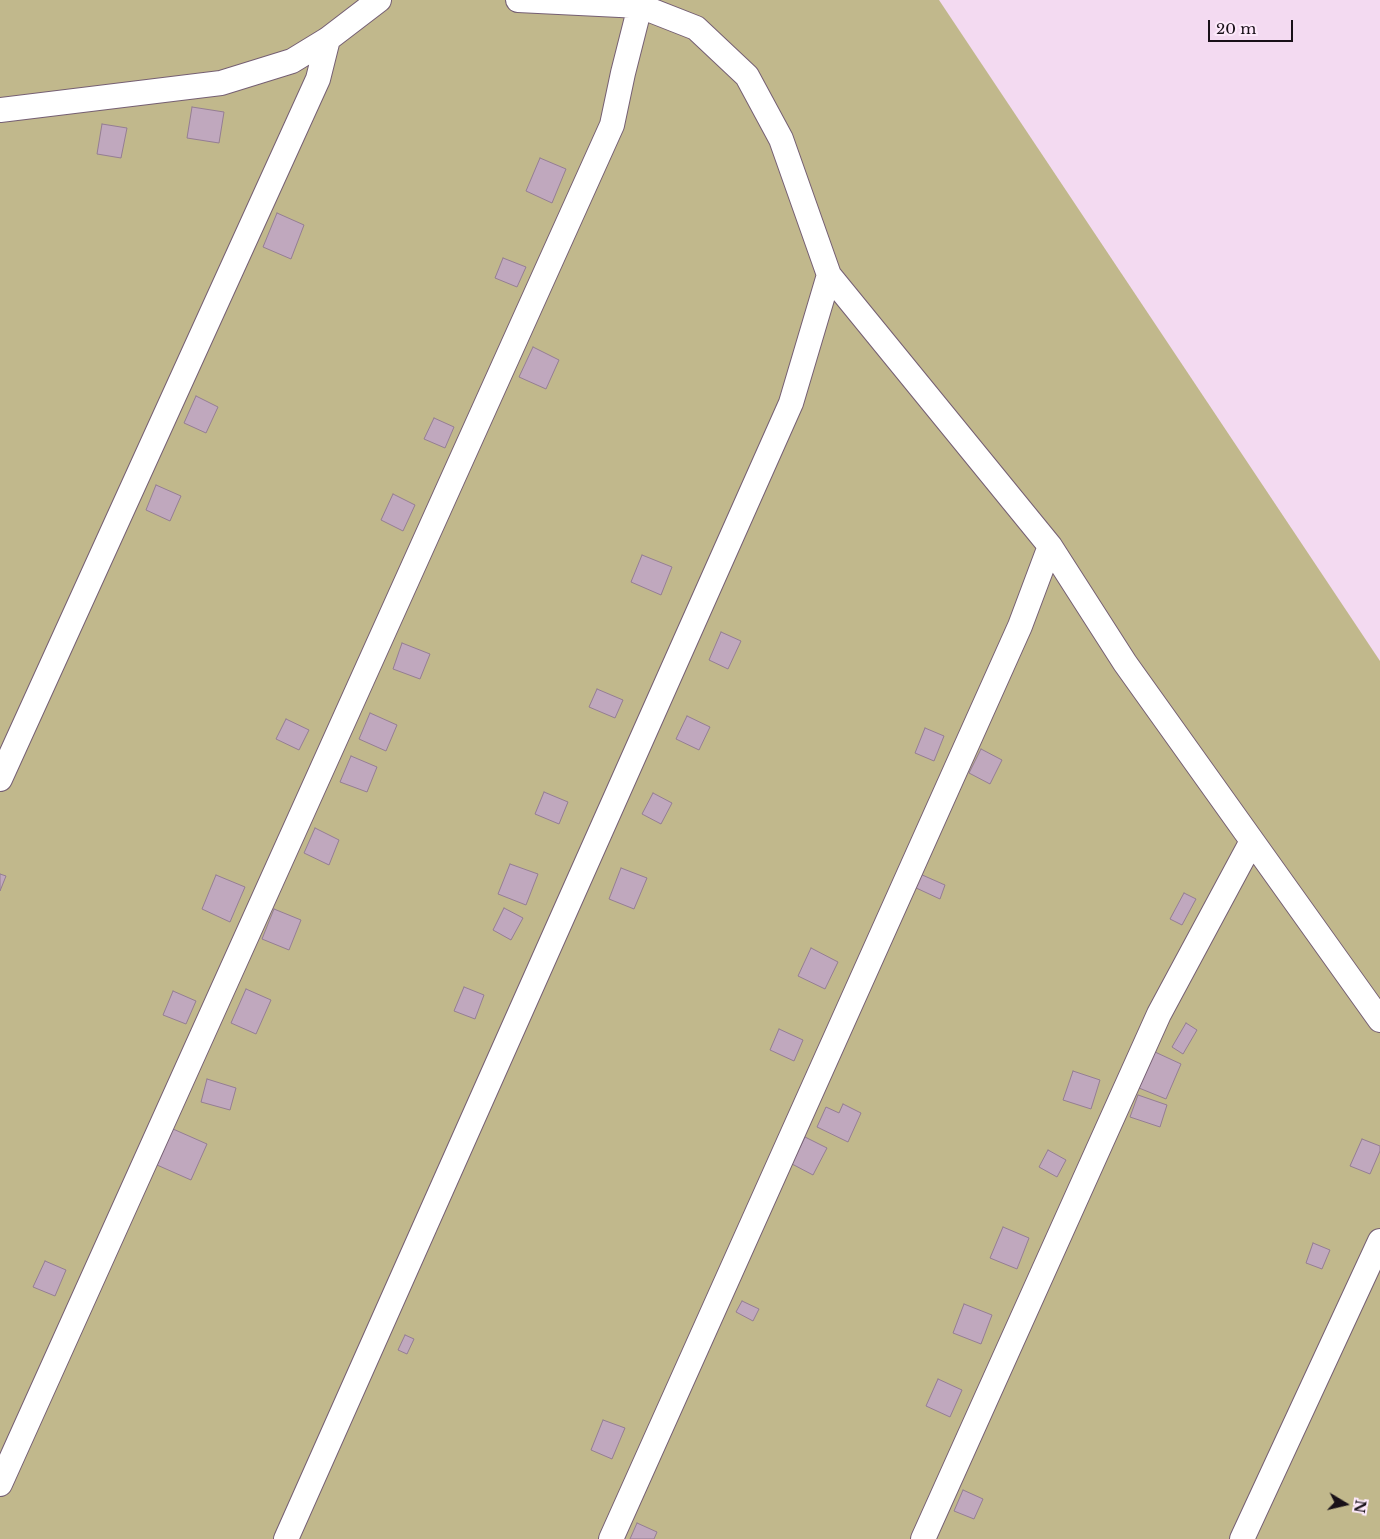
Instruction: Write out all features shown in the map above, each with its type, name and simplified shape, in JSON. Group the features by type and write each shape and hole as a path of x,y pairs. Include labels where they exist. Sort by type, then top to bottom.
{"street":[{"path":"0,110 221,83 292,62 328,39 379,0"},
{"path":"518,0 640,6 696,28 746,76 781,139 829,275 1050,546 1125,663 1380,1020"},
{"path":"0,1484 612,125 640,6"},
{"path":"0,779 318,79 328,39"},
{"path":"286,1539 791,403 829,275"},
{"path":"611,1539 1016,635 1050,546"},
{"path":"923,1539 1159,1014 1252,841"},
{"path":"1242,1539 1380,1241"}],"shaded area":[{"path":"0,0 939,0 1380,661 1380,1539 0,1539"}],"building":[{"path":"192,107 224,112 219,143 187,138"},
{"path":"102,124 127,128 121,158 97,154"},
{"path":"540,158 566,169 552,203 526,191"},
{"path":"277,213 304,225 291,259 263,247"},
{"path":"503,258 526,267 517,287 495,278"},
{"path":"533,347 559,360 546,389 519,377"},
{"path":"196,396 218,407 206,433 184,423"},
{"path":"434,418 454,427 445,448 424,439"},
{"path":"156,485 181,496 170,521 146,510"},
{"path":"393,494 415,505 403,531 381,520"},
{"path":"642,555 672,567 661,595 631,582"},
{"path":"721,632 741,641 728,669 709,660"},
{"path":"402,643 430,654 420,679 393,669"},
{"path":"597,689 623,700 615,718 589,707"},
{"path":"370,713 397,725 386,751 359,739"},
{"path":"687,716 710,727 699,750 676,739"},
{"path":"286,719 309,730 299,750 276,739"},
{"path":"925,728 944,736 934,761 915,753"},
{"path":"981,749 1002,760 990,784 969,773"},
{"path":"351,756 377,767 367,792 340,782"},
{"path":"544,792 568,802 559,824 535,814"},
{"path":"653,793 672,803 661,824 642,814"},
{"path":"315,828 339,840 329,865 304,853"},
{"path":"510,864 538,874 526,905 498,894"},
{"path":"621,868 647,878 634,909 609,899"},
{"path":"0,874 6,876 0,891"},
{"path":"920,874 945,885 940,899 914,887"},
{"path":"216,875 245,887 230,922 202,909"},
{"path":"1184,893 1196,899 1182,925 1170,919"},
{"path":"504,908 523,918 511,940 493,930"},
{"path":"274,909 301,920 289,950 262,939"},
{"path":"811,948 838,962 825,989 798,976"},
{"path":"464,987 484,995 475,1019 454,1011"},
{"path":"246,989 271,1000 256,1034 231,1023"},
{"path":"173,991 196,1001 186,1024 163,1015"},
{"path":"1186,1023 1197,1030 1183,1054 1172,1047"},
{"path":"779,1029 803,1040 794,1061 770,1050"},
{"path":"1155,1052 1181,1064 1166,1099 1139,1088"},
{"path":"1073,1071 1100,1080 1091,1109 1063,1100"},
{"path":"207,1079 236,1088 230,1110 201,1102"},
{"path":"1138,1095 1167,1105 1160,1127 1130,1117"},
{"path":"843,1104 861,1113 848,1142 817,1127 826,1107 839,1113"},
{"path":"173,1129 207,1144 191,1180 157,1165"},
{"path":"805,1137 827,1148 813,1175 792,1164"},
{"path":"1362,1139 1380,1146 1380,1151 1370,1174 1350,1166"},
{"path":"1048,1150 1066,1160 1057,1177 1039,1167"},
{"path":"1003,1227 1029,1238 1017,1269 990,1258"},
{"path":"1313,1243 1330,1250 1322,1269 1306,1263"},
{"path":"45,1261 66,1270 55,1296 33,1287"},
{"path":"742,1301 759,1309 753,1321 736,1312"},
{"path":"964,1304 992,1315 981,1344 953,1333"},
{"path":"405,1335 414,1339 407,1354 398,1350"},
{"path":"938,1379 962,1390 950,1417 926,1406"},
{"path":"603,1420 625,1428 612,1459 591,1450"},
{"path":"963,1490 983,1499 974,1519 954,1511"},
{"path":"637,1523 657,1532 654,1539 630,1539"}]}
